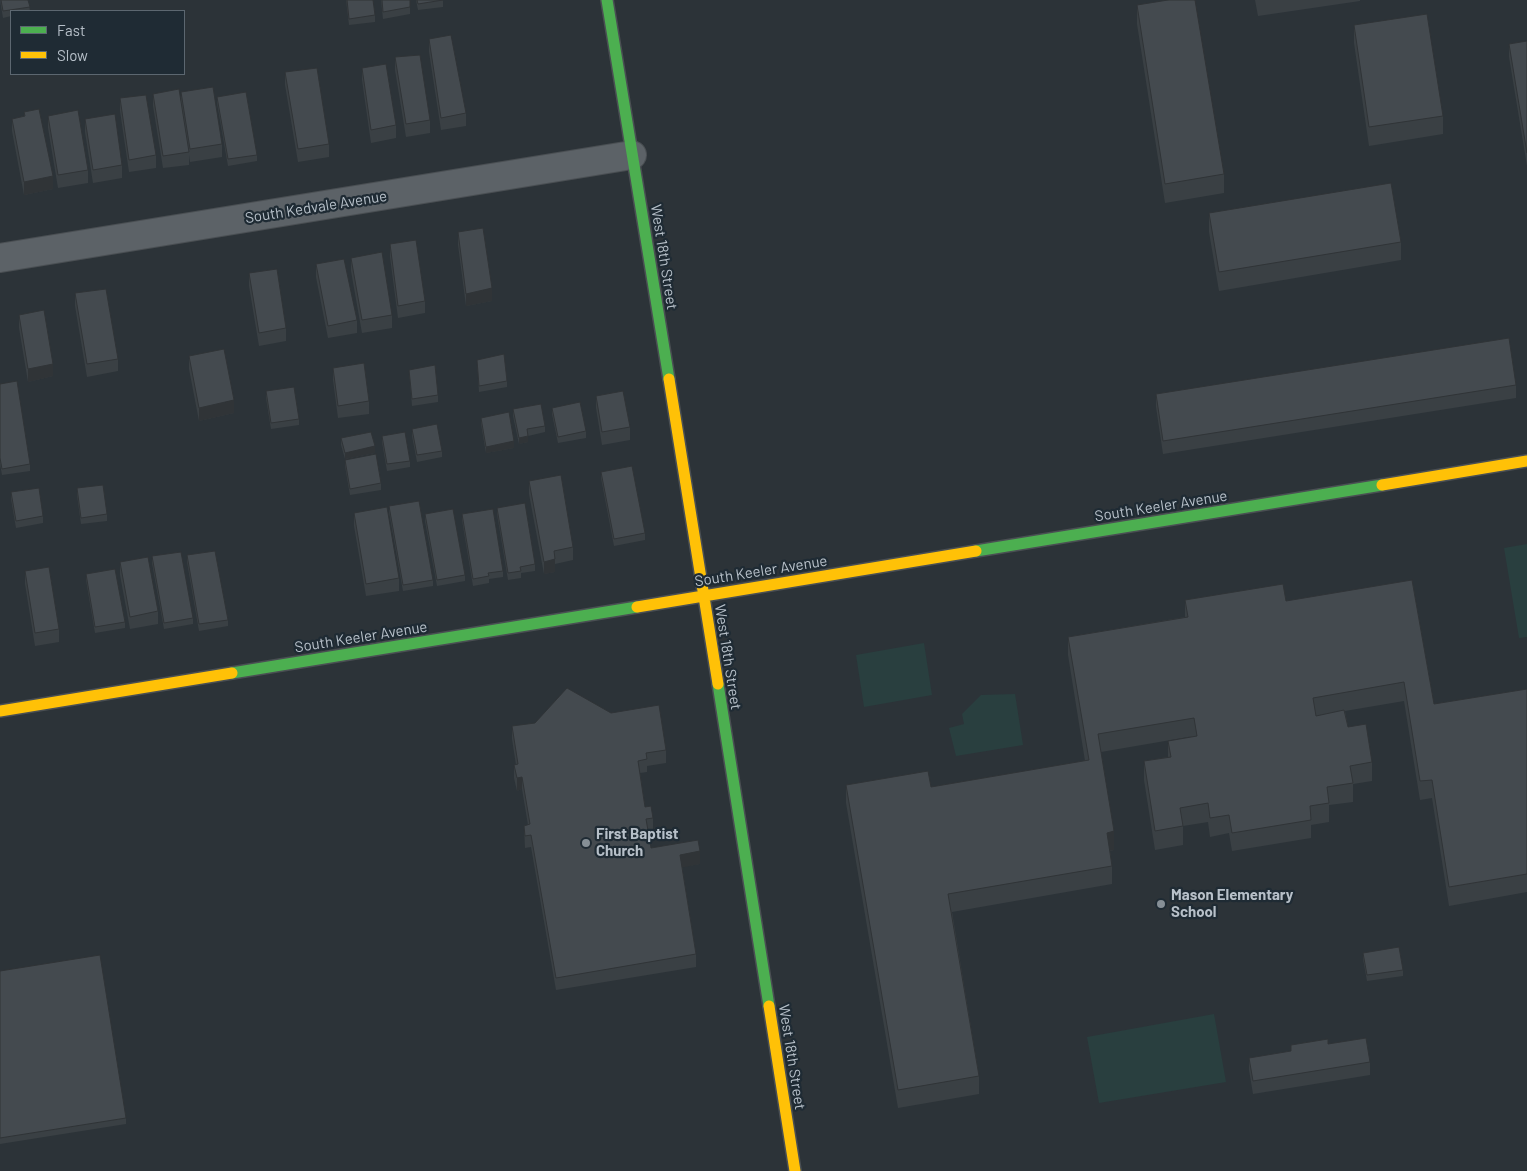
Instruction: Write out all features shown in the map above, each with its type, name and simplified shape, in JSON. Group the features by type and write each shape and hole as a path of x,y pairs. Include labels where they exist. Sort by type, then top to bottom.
{"street":[{"name":"West 18th Street","path":"607,0 795,1171"},
{"name":"South Kedvale Avenue","path":"0,258 632,155"},
{"name":"South Keeler Avenue","path":"0,711 1527,461"}],"green space":[{"path":"1527,544 1527,637 1519,638 1504,548"},
{"path":"924,643 932,695 864,707 856,655"},
{"path":"1015,694 1023,745 956,756 949,728 964,724 962,714 981,695"},
{"path":"1214,1014 1226,1082 1099,1103 1087,1037"}],"building":[{"path":"1,0 28,0 30,7 3,11"},
{"path":"347,0 373,0 375,15 349,19"},
{"path":"382,0 410,0 410,7 383,12"},
{"path":"417,0 443,0 418,4"},
{"path":"1168,0 1195,0 1224,174 1165,184 1137,5"},
{"path":"1427,14 1443,116 1369,127 1354,25"},
{"path":"451,35 466,113 441,118 429,39"},
{"path":"1527,41 1527,153 1509,44"},
{"path":"420,55 430,120 406,124 395,57"},
{"path":"386,64 396,125 371,130 362,68"},
{"path":"317,68 329,144 298,149 285,72"},
{"path":"213,87 222,144 190,149 181,92"},
{"path":"179,89 189,152 163,156 153,94"},
{"path":"246,92 257,155 228,159 217,97"},
{"path":"146,95 156,155 129,160 120,98"},
{"path":"39,109 53,176 24,182 12,119 25,116 24,112"},
{"path":"78,110 88,170 58,175 48,116"},
{"path":"115,114 122,165 93,170 85,119"},
{"path":"1391,183 1401,242 1219,272 1209,213"},
{"path":"483,228 492,288 466,294 458,232"},
{"path":"416,240 425,301 398,306 390,244"},
{"path":"382,252 392,315 362,320 351,258"},
{"path":"344,259 357,320 328,326 316,264"},
{"path":"277,269 286,328 259,333 249,273"},
{"path":"106,289 118,359 87,364 75,293"},
{"path":"44,310 53,364 28,369 19,315"},
{"path":"1509,338 1516,385 1163,441 1156,394"},
{"path":"224,349 234,400 199,408 189,356"},
{"path":"504,354 507,381 479,386 477,360"},
{"path":"364,363 369,401 338,406 333,368"},
{"path":"435,365 438,395 412,399 409,370"},
{"path":"17,381 30,464 2,469 0,458 0,384"},
{"path":"294,387 299,419 271,423 266,391"},
{"path":"623,391 630,427 602,432 596,396"},
{"path":"580,402 586,431 558,437 552,408"},
{"path":"541,404 545,426 527,429 528,436 519,438 513,409"},
{"path":"509,412 514,441 486,447 481,418"},
{"path":"437,424 442,451 417,455 412,429"},
{"path":"371,432 375,446 345,453 341,438"},
{"path":"405,432 410,461 387,464 382,436"},
{"path":"376,454 381,483 350,489 345,460"},
{"path":"632,466 645,533 614,539 601,472"},
{"path":"561,475 573,547 554,551 555,559 544,562 529,481"},
{"path":"103,485 107,514 81,518 77,488"},
{"path":"39,488 43,516 16,521 11,492"},
{"path":"419,501 433,580 403,585 389,506"},
{"path":"525,503 535,564 520,567 521,571 508,573 497,508"},
{"path":"387,507 399,578 366,584 354,513"},
{"path":"453,509 465,575 437,580 425,514"},
{"path":"493,509 503,571 488,573 489,576 473,579 462,514"},
{"path":"215,551 228,620 199,624 187,555"},
{"path":"181,552 193,618 164,623 152,556"},
{"path":"148,557 158,611 130,617 120,562"},
{"path":"49,567 59,629 35,633 25,571"},
{"path":"115,569 125,622 95,627 86,574"},
{"path":"1412,580 1434,704 1527,689 1527,874 1449,887 1432,780 1420,781 1404,682 1313,698 1316,716 1344,710 1348,727 1366,724 1372,762 1350,766 1353,783 1327,787 1329,803 1310,806 1311,820 1232,833 1229,815 1210,818 1208,803 1180,808 1183,826 1155,831 1144,761 1171,757 1168,741 1197,736 1194,718 1098,734 1114,831 1107,833 1112,866 948,894 979,1076 898,1090 846,785 928,771 931,787 1089,760 1068,637 1188,617 1185,600 1283,584 1286,601"},
{"name":"First Baptist Church","path":"567,688 611,713 659,705 666,750 646,753 647,759 638,761 645,807 651,806 653,818 646,819 651,848 698,840 700,851 680,855 696,954 556,978 531,835 525,836 524,826 530,824 522,777 517,778 514,765 518,764 512,726 535,723"},
{"path":"1399,947 1403,970 1367,975 1363,953"},
{"path":"100,955 126,1118 0,1138 0,971"},
{"path":"1366,1038 1370,1062 1253,1081 1249,1058 1291,1051 1291,1045 1328,1039 1328,1044"}],"traffic: fast":[{"path":"607,0 669,379"},
{"path":"976,551 1382,485"},
{"path":"232,673 637,607"},
{"path":"718,684 769,1006"}],"traffic: slow":[{"path":"669,379 718,684"},
{"path":"1382,485 1527,461"},
{"path":"637,607 976,551"},
{"path":"0,711 232,673"},
{"path":"769,1006 795,1171"}],"place":[{"name":"First Baptist Church","path":"586,843"},
{"name":"Mason Elementary School","path":"1161,904"}]}
